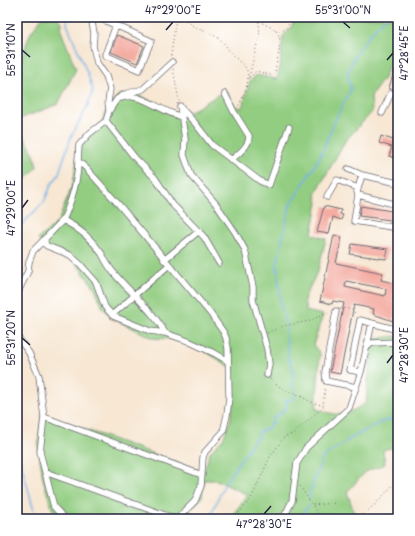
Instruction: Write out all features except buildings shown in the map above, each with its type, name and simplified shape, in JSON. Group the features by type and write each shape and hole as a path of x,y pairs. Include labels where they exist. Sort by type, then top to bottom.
{"lane":[{"path":"91,17 94,32 93,46 97,63 106,76 110,89 108,102 109,111"},
{"path":"97,17 116,25 151,41 139,70 104,55 116,25"},
{"path":"17,294 28,271 33,250 63,220 73,196 78,174 80,145 90,133 106,121 109,111 117,98 143,89 172,62"},
{"path":"382,113 391,93 398,95"},
{"path":"225,94 249,136 246,147 231,160"},
{"path":"117,98 133,97 173,115 182,117"},
{"path":"267,375 269,364 253,300 253,287 244,250 235,232 221,211 191,175 184,155 185,139 180,106 212,145 260,181 269,185 288,127"},
{"path":"106,121 135,158 155,178 173,205 199,231 213,250 219,263"},
{"path":"45,472 177,519 196,501 201,486 205,452 223,432 229,397 228,348 225,333 120,206 78,161"},
{"path":"348,169 362,175 398,183"},
{"path":"362,175 357,192 358,195 354,221 398,228"},
{"path":"327,197 337,180 358,188"},
{"path":"358,195 398,204"},
{"path":"63,220 79,229 90,240 113,272 161,326 165,333"},
{"path":"112,315 199,231"},
{"path":"45,238 45,244 47,246 70,255 90,275 99,290 106,307 112,315 150,331 165,333 202,347 228,361"},
{"path":"336,311 325,372 326,381 356,387"},
{"path":"361,372 350,370 360,320 398,330"},
{"path":"283,519 292,501 297,463 303,452 349,408 361,372 372,323"},
{"path":"17,336 29,353 39,376 44,417 40,452 54,507 65,519"},
{"path":"366,348 372,343 398,342"},
{"path":"44,417 202,475"}],"path":[{"path":"184,17 194,25 219,38 233,56 246,68 249,78"},
{"path":"234,112 239,104 252,70 260,32 257,17"},
{"path":"258,21 280,31 286,29 293,17"},
{"path":"249,78 256,71 271,74 275,73 280,41 278,33 274,29"},
{"path":"17,267 28,271"},
{"path":"262,334 279,327 310,321 323,314 343,308 353,310 360,320"},
{"path":"267,375 274,383 286,391 295,393 311,402 321,405 324,404"},
{"path":"233,519 251,499 270,457 285,436 293,434 323,407 326,381"},
{"path":"295,477 321,519"},
{"path":"355,519 362,516 375,504 398,479"},
{"path":"312,505 335,503"}],"green space":[{"path":"42,17 57,17 62,22 61,31 76,69 58,104 17,120 17,71 30,34"},
{"path":"319,17 398,17 398,39 384,78 371,96 372,112 345,141 316,193 318,203 312,234 326,239 318,270 304,299 306,311 323,315 313,345 320,353 316,409 342,414 352,411 366,403 372,339 398,336 398,446 383,450 385,464 365,472 347,492 355,515 317,516 319,519 229,519 248,495 216,480 204,480 202,497 182,519 62,519 52,509 43,479 38,446 42,414 204,472 210,452 223,439 230,421 234,400 231,367 201,349 173,339 153,338 112,318 103,308 95,288 75,262 45,248 38,239 58,222 73,184 77,157 77,145 102,122 107,110 118,95 138,95 177,113 190,112 226,90 235,106 242,108 250,81 256,75 277,79 280,67 283,36 297,18 306,21"},
{"path":"17,125 34,154 37,167 26,179 17,176"}],"waterway":[{"path":"17,229 44,202 51,185 58,176 71,137 87,107 93,90 67,24 68,17"},
{"path":"209,519 226,481 255,439 259,438 258,434 260,431 267,429 271,423 273,423 273,418 286,409 286,399 291,401 295,396 295,390 291,383 293,371 288,359 289,350 287,347 287,326 281,306 277,264 290,205 319,159 337,116 351,89 347,75 355,55 370,34 386,17"},
{"path":"311,499 309,494 323,457 348,440 381,422 398,418"},
{"path":"17,435 19,455 35,515 38,519"},
{"path":"299,519 309,505"}]}
